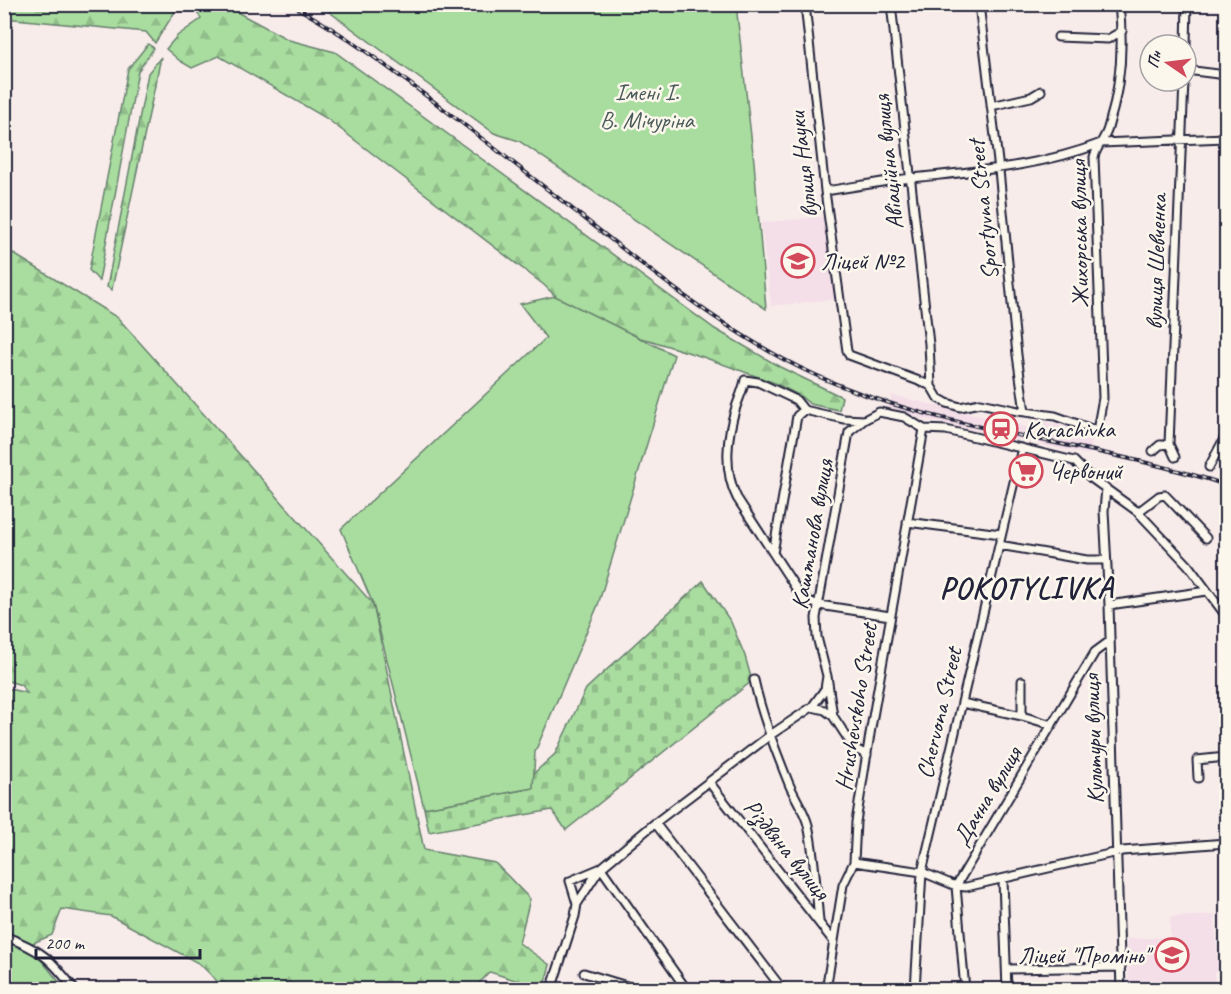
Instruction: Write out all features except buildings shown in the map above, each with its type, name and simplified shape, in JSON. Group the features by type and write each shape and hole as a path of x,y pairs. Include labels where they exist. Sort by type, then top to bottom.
{"street":[{"name":"вулиця Науки","path":"805,4 825,191 847,351 849,355 931,386"},
{"name":"Авіаційна вулиця","path":"891,4 929,344 931,386"},
{"name":"Sportyvna Street","path":"979,4 999,170 1018,367 1025,412"},
{"name":"Жихорська вулиця","path":"1025,412 1055,416 1097,431 1103,398 1094,157 1108,130 1116,103 1121,66 1122,31 1119,4"},
{"path":"1186,33 1187,4"},
{"path":"1058,37 1108,39 1122,31"},
{"path":"1198,71 1227,75"},
{"path":"992,106 1031,97 1041,91"},
{"name":"вулиця Шевченка","path":"1169,444 1183,93"},
{"path":"825,191 909,178 999,170 1083,150 1101,143 1227,138"},
{"path":"890,616 819,605 803,599 730,485 728,466 730,435 736,407 746,380 758,382 796,400 804,410 844,419 864,420 879,412 904,417 924,429 946,430 1074,461 1138,512 1188,565 1227,616"},
{"path":"931,386 938,398 947,403 960,406 980,403 1025,412"},
{"path":"773,553 797,416 804,410"},
{"name":"Каштанова вулиця","path":"864,420 849,432 816,618 817,637 827,676 833,716 854,748 867,754"},
{"name":"Hrushevskoho Street","path":"826,990 843,885 854,862 856,822 924,429"},
{"path":"1209,468 1227,435"},
{"path":"1153,451 1160,445 1169,444 1175,457"},
{"name":"Chervona Street","path":"915,990 922,872 1022,448"},
{"name":"Культури вулиця","path":"1106,488 1106,560 1110,605 1121,990"},
{"path":"1138,512 1159,496 1165,495 1206,538"},
{"path":"907,522 1001,534"},
{"path":"999,544 1088,560 1106,560"},
{"path":"1110,605 1207,591"},
{"name":"Дачна вулиця","path":"956,886 1095,652 1110,641"},
{"path":"551,990 577,904 601,868 708,782 812,707 825,689 827,676"},
{"path":"754,680 769,736 808,826 819,921"},
{"path":"1022,681 1022,716"},
{"path":"962,703 1052,725"},
{"path":"812,707 825,710 833,716"},
{"path":"1198,778 1197,760 1227,757"},
{"name":"Різдвяна вулиця","path":"708,782 834,942"},
{"path":"655,823 783,990"},
{"path":"854,862 922,872 956,886 966,887 1130,850 1227,843"},
{"path":"577,904 570,881 601,868"},
{"path":"601,868 687,990"},
{"path":"1003,880 1007,990"},
{"path":"956,886 964,990"},
{"path":"4,936 31,946 54,963 75,990"},
{"path":"1007,969 1120,967"},
{"path":"584,973 640,990"}],"shaded area":[{"name":"Ліцей №2","path":"826,216 835,299 771,306 761,223"},
{"path":"892,395 1034,429 1037,420 1067,427 1066,434 1092,441 1089,455 922,419 888,407"},
{"name":"Ліцей \"Промінь\"","path":"1215,915 1218,971 1214,972 1215,989 1129,989 1127,939 1170,937 1170,917"}],"green space":[{"path":"222,4 289,40 335,52 715,329 780,367 842,397 839,410 810,404 775,383 703,357 584,324 544,285 326,118 219,56 192,68 166,49 177,36 201,19 193,5"},
{"path":"5,5 167,5 178,7 155,43 146,32 5,18"},
{"name":"Імені І. В. Мічуріна","path":"320,5 736,5 754,162 766,309 519,141 494,133"},
{"path":"148,44 154,48 138,71 99,281 89,270 128,69"},
{"path":"161,57 112,290 107,287 148,73"},
{"path":"4,248 118,318 373,604 424,850 495,863 530,899 519,943 550,965 543,989 490,972 473,989 225,989 200,964 111,916 62,909 52,935 24,947 5,940 5,688 27,693 21,685 5,680"},
{"path":"555,296 674,355 598,605 535,752 533,788 424,808 373,604 341,529 546,338 520,304"},
{"path":"703,581 731,622 752,681 566,830 552,810 429,832 424,808 533,788 533,774 555,754 586,689"},
{"path":"5,941 33,950 65,989 5,990"}],"railway":[{"path":"290,4 349,40 404,79 686,297 783,359 835,384 945,419 1115,455 1226,485"}],"place":[{"name":"Ліцей №2","path":"798,261"},
{"name":"Karachivka","path":"1001,429"},
{"name":"Червоний","path":"1026,471"},
{"name":"Ліцей \"Промінь\"","path":"1172,955"}],"district":[{"name":"POKOTYLIVKA","path":"1027,588"}]}
